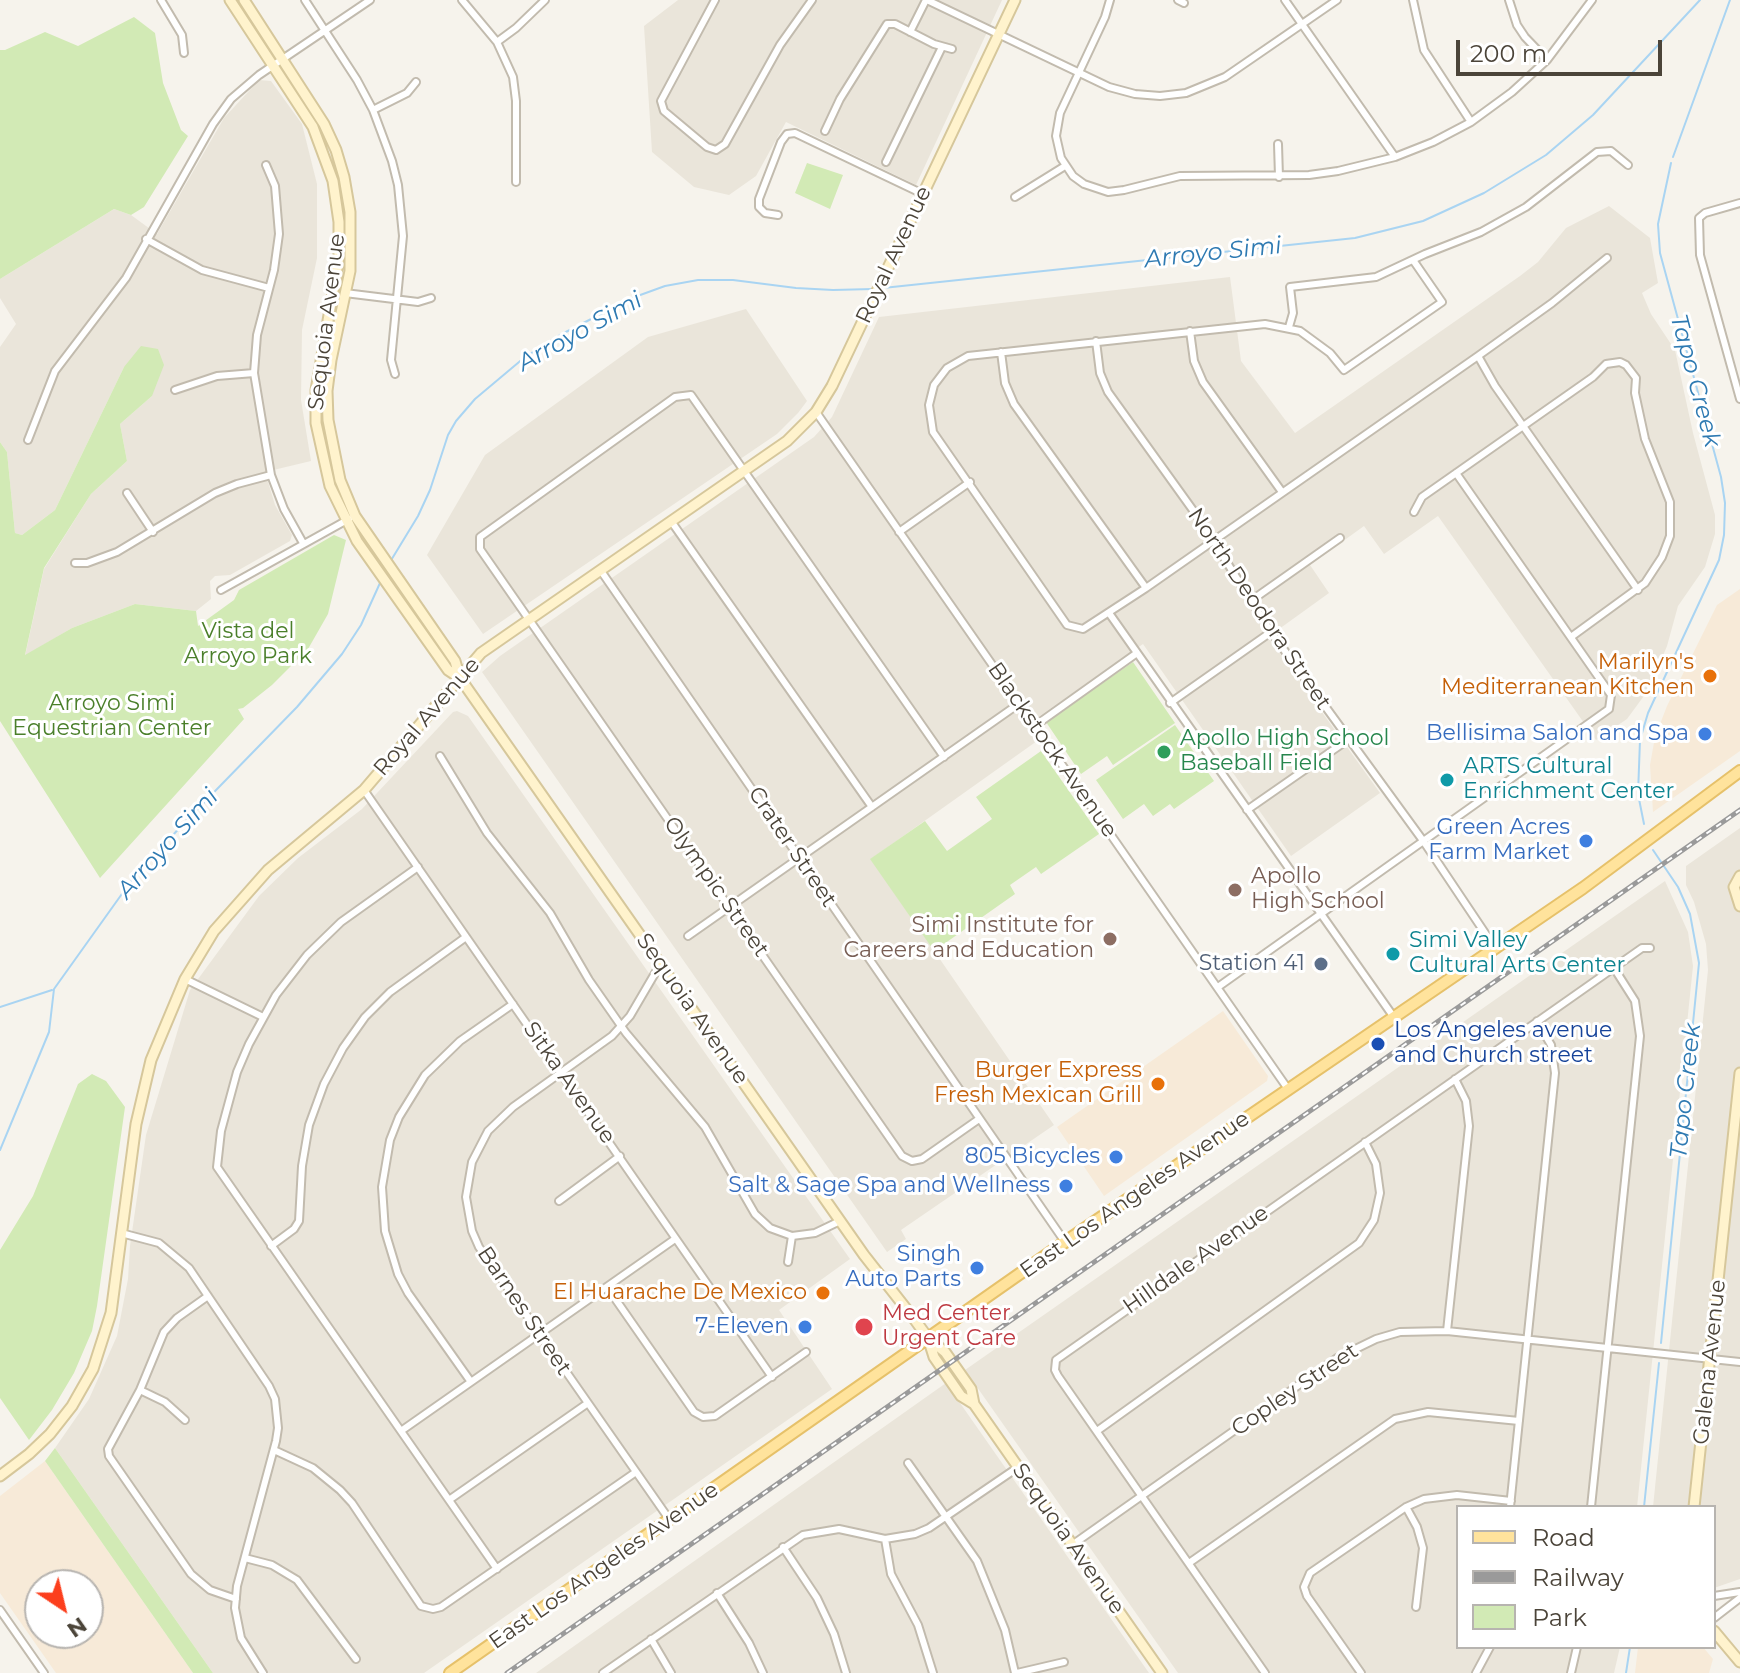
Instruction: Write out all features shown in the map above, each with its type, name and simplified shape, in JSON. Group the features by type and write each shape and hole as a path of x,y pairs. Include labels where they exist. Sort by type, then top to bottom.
{"main road":[{"name":"Sequoia Avenue","path":"230,0 324,124 344,177 351,241 346,293 327,391 328,420 340,480 355,516 455,661 460,678 840,1221 928,1338 934,1357 961,1396 974,1404 1162,1673"},
{"name":"Sequoia Avenue","path":"244,0 313,127 333,181 339,241 317,376 316,423 322,460 345,521 448,670 460,678"},
{"name":"Royal Avenue","path":"0,1476 50,1434 72,1406 93,1369 111,1313 143,1088 160,1034 185,979 214,931 251,887 287,853 364,790 481,653 787,441 816,412 832,386 1015,0"},
{"name":"East Los Angeles Avenue","path":"450,1673 1065,1242 1629,855 1740,771"},
{"path":"1740,876 1734,887 1740,906"},
{"name":"Galena Avenue","path":"1694,1505 1740,1073"},
{"path":"1716,1633 1740,1662"}],"street":[{"path":"161,0 182,35 184,53"},
{"path":"305,0 373,110 392,161 403,236 391,360 395,374"},
{"path":"28,440 55,371 117,291 221,112 246,84 370,0"},
{"path":"462,0 497,42 508,63 515,88 516,182"},
{"path":"497,42 545,0"},
{"path":"715,0 673,75 661,104 664,111 707,147 716,150 725,144 780,45 812,0"},
{"path":"910,32 926,0 1109,87 1160,96 1186,93 1225,77 1337,0"},
{"path":"949,11 953,0"},
{"path":"1110,0 1056,127 1057,147 1065,166 1084,184 1108,192 1180,176 1279,177 1338,171 1395,157 1433,142 1471,122 1512,92 1547,60 1592,0"},
{"path":"1285,0 1395,157"},
{"path":"1413,0 1424,50 1471,122"},
{"path":"1509,0 1517,25 1547,60"},
{"path":"825,131 840,99 887,24 895,24 952,49"},
{"path":"886,162 942,47"},
{"path":"373,110 407,93 416,82"},
{"path":"778,215 765,213 759,207 759,199 787,134 795,133 923,194"},
{"path":"1278,144 1279,177"},
{"path":"1289,327 1293,313 1290,287 1371,279 1481,232 1526,207 1597,152 1611,151 1628,165"},
{"path":"266,165 275,186 279,234 257,335 254,373 271,475 284,509 303,543"},
{"path":"1015,197 1065,166"},
{"path":"1740,203 1705,213 1699,218 1700,255 1740,399"},
{"path":"146,239 202,270 269,288"},
{"path":"1413,260 1442,302 1344,370 1330,353 1300,331 1252,324 968,356 955,362 940,377 931,393 929,414 933,432 1067,625 1075,629 1087,627 1478,356 1552,303 1607,258"},
{"path":"333,291 418,302 431,298"},
{"path":"1190,331 1194,361 1203,382 1282,492"},
{"name":"North Deodora Street","path":"1096,341 1100,373 1108,392 1200,520 1271,632 1424,842 1495,948"},
{"path":"1001,352 1005,383 1014,404 1146,588"},
{"path":"1478,356 1638,590"},
{"path":"1729,359 1740,356"},
{"path":"1414,512 1422,497 1593,377 1606,364 1624,364 1632,370 1636,378 1635,393 1645,439 1667,490 1672,515 1670,536 1652,575 1638,590 1571,637"},
{"path":"175,390 217,376 254,373"},
{"name":"Olympic Street","path":"744,471 691,395 681,395 480,537 478,543 902,1156 912,1161 922,1159 979,1119"},
{"name":"Blackstock Avenue","path":"816,412 1288,1089"},
{"path":"744,471 944,757"},
{"path":"1218,987 1608,711 1612,703 1611,695 1456,473"},
{"path":"75,563 87,563 117,552 215,493 271,475"},
{"path":"899,532 970,482"},
{"path":"127,493 153,532"},
{"path":"221,590 355,516"},
{"path":"671,521 872,807"},
{"path":"1252,600 1340,538"},
{"name":"Crater Street","path":"601,571 1065,1242"},
{"path":"1109,613 1393,1016"},
{"path":"1170,703 1271,632"},
{"path":"1036,725 1137,653"},
{"path":"688,936 1020,703"},
{"path":"1247,810 1349,739"},
{"path":"440,756 487,833 550,913 589,980 622,1026 705,1127 755,1214 770,1228 792,1236 815,1233 840,1221"},
{"name":"Sitka Avenue","path":"364,790 772,1377"},
{"path":"418,867 357,909 324,938 292,974 263,1017 237,1072 221,1131 217,1161 220,1173 497,1569"},
{"path":"271,1246 294,1229 299,1221 302,1166 309,1125 324,1084 343,1048 365,1017 390,992 466,937"},
{"name":"Hilldale Avenue","path":"1265,1673 1058,1376 1055,1365 1059,1357 1642,948 1650,948"},
{"name":"Barnes Street","path":"661,963 622,1026 600,1047 499,1118 478,1146 467,1179 468,1214 479,1247 669,1519"},
{"path":"1591,1505 1640,1036 1635,1001 1614,968"},
{"path":"185,979 263,1017"},
{"path":"471,1382 398,1274 385,1231 382,1187 390,1140 417,1085 441,1057 513,1004"},
{"path":"1361,1673 1307,1596 1304,1587 1306,1579 1406,1507 1424,1499 1444,1495 1510,1504 1555,1073 1551,1045 1537,1021"},
{"path":"1447,1331 1469,1126 1466,1101 1455,1079"},
{"path":"1097,1431 1359,1243 1374,1220 1380,1193 1376,1164 1365,1142"},
{"path":"559,1201 620,1156"},
{"path":"121,1233 153,1241 169,1249 189,1268 269,1386 278,1412 274,1450 236,1599 241,1638 263,1673"},
{"path":"788,1262 792,1236"},
{"path":"401,1431 675,1239"},
{"path":"607,1287 697,1415 703,1417 715,1416 806,1352"},
{"path":"208,1296 177,1318 164,1332 140,1390 110,1443 109,1456 191,1574 210,1590 236,1599"},
{"name":"Copley Street","path":"1072,1545 1353,1348 1400,1332 1447,1331 1740,1362"},
{"path":"140,1390 165,1402 185,1420"},
{"path":"449,1500 588,1403"},
{"path":"1189,1563 1395,1419 1428,1412 1519,1421"},
{"path":"274,1450 313,1468 340,1490 421,1606 433,1609 441,1607 636,1472"},
{"path":"908,1463 977,1561 1005,1630 1016,1673 1064,1662"},
{"path":"603,1673 803,1535 827,1529 848,1530 885,1539 915,1534 1017,1468"},
{"path":"1406,1507 1417,1527 1423,1548 1416,1607"},
{"path":"885,1539 891,1574 918,1625 933,1673"},
{"path":"783,1547 817,1598 834,1634 846,1673"},
{"path":"245,1558 272,1565 297,1580 356,1659"},
{"path":"1716,1596 1740,1592"},
{"path":"717,1593 749,1643 763,1673"},
{"path":"1716,1616 1740,1598"},
{"path":"0,1610 44,1673"},
{"path":"651,1639 671,1673"},
{"path":"1476,1673 1489,1649"},
{"path":"1571,1673 1577,1649"}],"shaded area":[{"path":"678,0 1002,0 916,185 786,122 756,176 729,195 694,187 652,152 644,26"},
{"path":"259,80 271,81 302,124 317,184 317,258 302,330 301,400 311,461 265,472 275,505 292,535 290,541 230,575 215,576 210,581 211,599 196,611 135,604 72,628 25,656 44,569 91,494 127,461 120,424 152,396 124,367 55,510 22,535 15,533 7,452 0,442 0,347 16,324 0,298 0,279 114,209 131,215 157,234 224,118"},
{"path":"1609,206 1650,238 1658,283 1642,293 1651,314 1675,350 1715,515 1715,534 1705,567 1678,606 1667,646 1649,689 1627,719 1596,740 1438,516 1384,554 1364,526 1310,565 1329,593 1268,637 1380,793 1291,856 1143,644 1027,725 1037,741 871,859 1054,1125 901,1230 906,1239 887,1252 482,672 500,656 814,437 832,417 879,317 1230,277 1241,361 1295,433 1520,276 1538,262 1566,228"},
{"path":"746,309 807,401 798,413 777,434 483,634 427,555 485,455 648,337"},
{"path":"1740,589 1740,751 1653,812 1650,765 1655,737 1667,706 1717,605"},
{"path":"457,711 468,716 850,1259 779,1310 832,1389 424,1673 213,1673 55,1448 89,1399 117,1336 128,1279 146,1135 190,990 259,896 298,858 362,809"},
{"path":"1740,828 1740,1579 1716,1587 1716,1505 1653,1505 1708,970 1706,944 1686,885 1686,866"},
{"path":"1665,881 1688,932 1693,966 1637,1505 1456,1505 1456,1649 1620,1649 1614,1673 1178,1673 965,1370"},
{"path":"1223,1011 1268,1076 1267,1081 1104,1196 1057,1127"},
{"path":"946,1383 1149,1673 536,1673"},
{"path":"45,1461 193,1673 56,1673 39,1649 104,1649 104,1569 24,1569 24,1627 0,1593 0,1496"},
{"path":"1638,1649 1705,1649 1713,1659 1709,1673 1635,1673"}],"green space":[{"path":"134,17 155,33 163,83 181,130 188,136 144,207 131,215 114,209 0,279 0,50 45,32 78,46"},
{"path":"807,163 843,175 830,209 795,193"},
{"path":"141,346 158,349 164,365 152,396 120,424 127,461 91,494 44,568 25,655 72,628 135,604 196,611 198,626 234,600 239,590 334,535 346,540 328,614 308,649 272,685 238,709 244,719 100,878 0,721 0,442 7,452 15,533 22,535 55,510 124,367"},
{"path":"1133,662 1175,723 1113,765 1107,756 1081,774 1046,722"},
{"name":"Apollo High School Baseball Field","path":"1175,725 1214,781 1174,809 1170,804 1153,816 1144,804 1123,819 1096,780"},
{"path":"1041,751 1099,834 1041,874 1036,867 1010,885 1015,894 934,951 870,859 925,821 947,851 992,819 976,797"},
{"path":"92,1074 106,1081 125,1107 97,1306 92,1331 74,1373 29,1440 0,1398 0,1250 33,1196 78,1084"},
{"path":"55,1448 213,1673 193,1673 45,1461"}],"waterway":[{"name":"Arroyo Simi","path":"883,288 1355,238 1423,221 1484,193 1546,155 1593,115 1700,0"},
{"name":"Tapo Creek","path":"1673,157 1730,0"},
{"name":"Tapo Creek","path":"1644,824 1638,794 1640,740 1648,713 1719,560 1724,535 1725,503 1721,477 1660,253 1658,224 1671,163"},
{"name":"Arroyo Simi","path":"390,562 418,516 456,421 475,399 525,357 560,335 632,298 665,286 698,280 733,280 833,290 873,289"},
{"name":"Arroyo Simi","path":"0,1150 49,1032 54,989 129,884 297,707 342,654 361,625 380,583"},
{"name":"Tapo Creek","path":"1653,850 1678,887 1690,914 1699,963 1661,1343"},
{"path":"0,1007 52,990"},
{"name":"Tapo Creek","path":"1644,1505 1659,1363"},
{"name":"Tapo Creek","path":"1626,1673 1630,1649"}],"railway":[{"path":"507,1673 1740,810"}],"place":[{"name":"Marilyn's Mediterranean Kitchen","path":"1710,676"},
{"name":"Bellisima Salon and Spa","path":"1705,734"},
{"name":"Apollo High School Baseball Field","path":"1164,752"},
{"name":"ARTS Cultural Enrichment Center","path":"1447,780"},
{"name":"Green Acres Farm Market","path":"1586,841"},
{"name":"Apollo High School","path":"1235,890"},
{"name":"Simi Institute for Careers and Education","path":"1110,939"},
{"name":"Simi Valley Cultural Arts Center","path":"1393,954"},
{"name":"Station 41","path":"1321,964"},
{"name":"Los Angeles avenue and Church street","path":"1378,1044"},
{"name":"Burger Express Fresh Mexican Grill","path":"1158,1084"},
{"name":"805 Bicycles","path":"1116,1157"},
{"name":"Salt & Sage Spa and Wellness","path":"1066,1186"},
{"name":"Singh Auto Parts","path":"977,1268"},
{"name":"El Huarache De Mexico","path":"823,1293"},
{"name":"7-Eleven","path":"805,1327"},
{"name":"Med Center Urgent Care","path":"864,1327"}],"park label":[{"name":"Vista del Arroyo Park","path":"248,644"},
{"name":"Arroyo Simi Equestrian Center","path":"112,716"}]}
